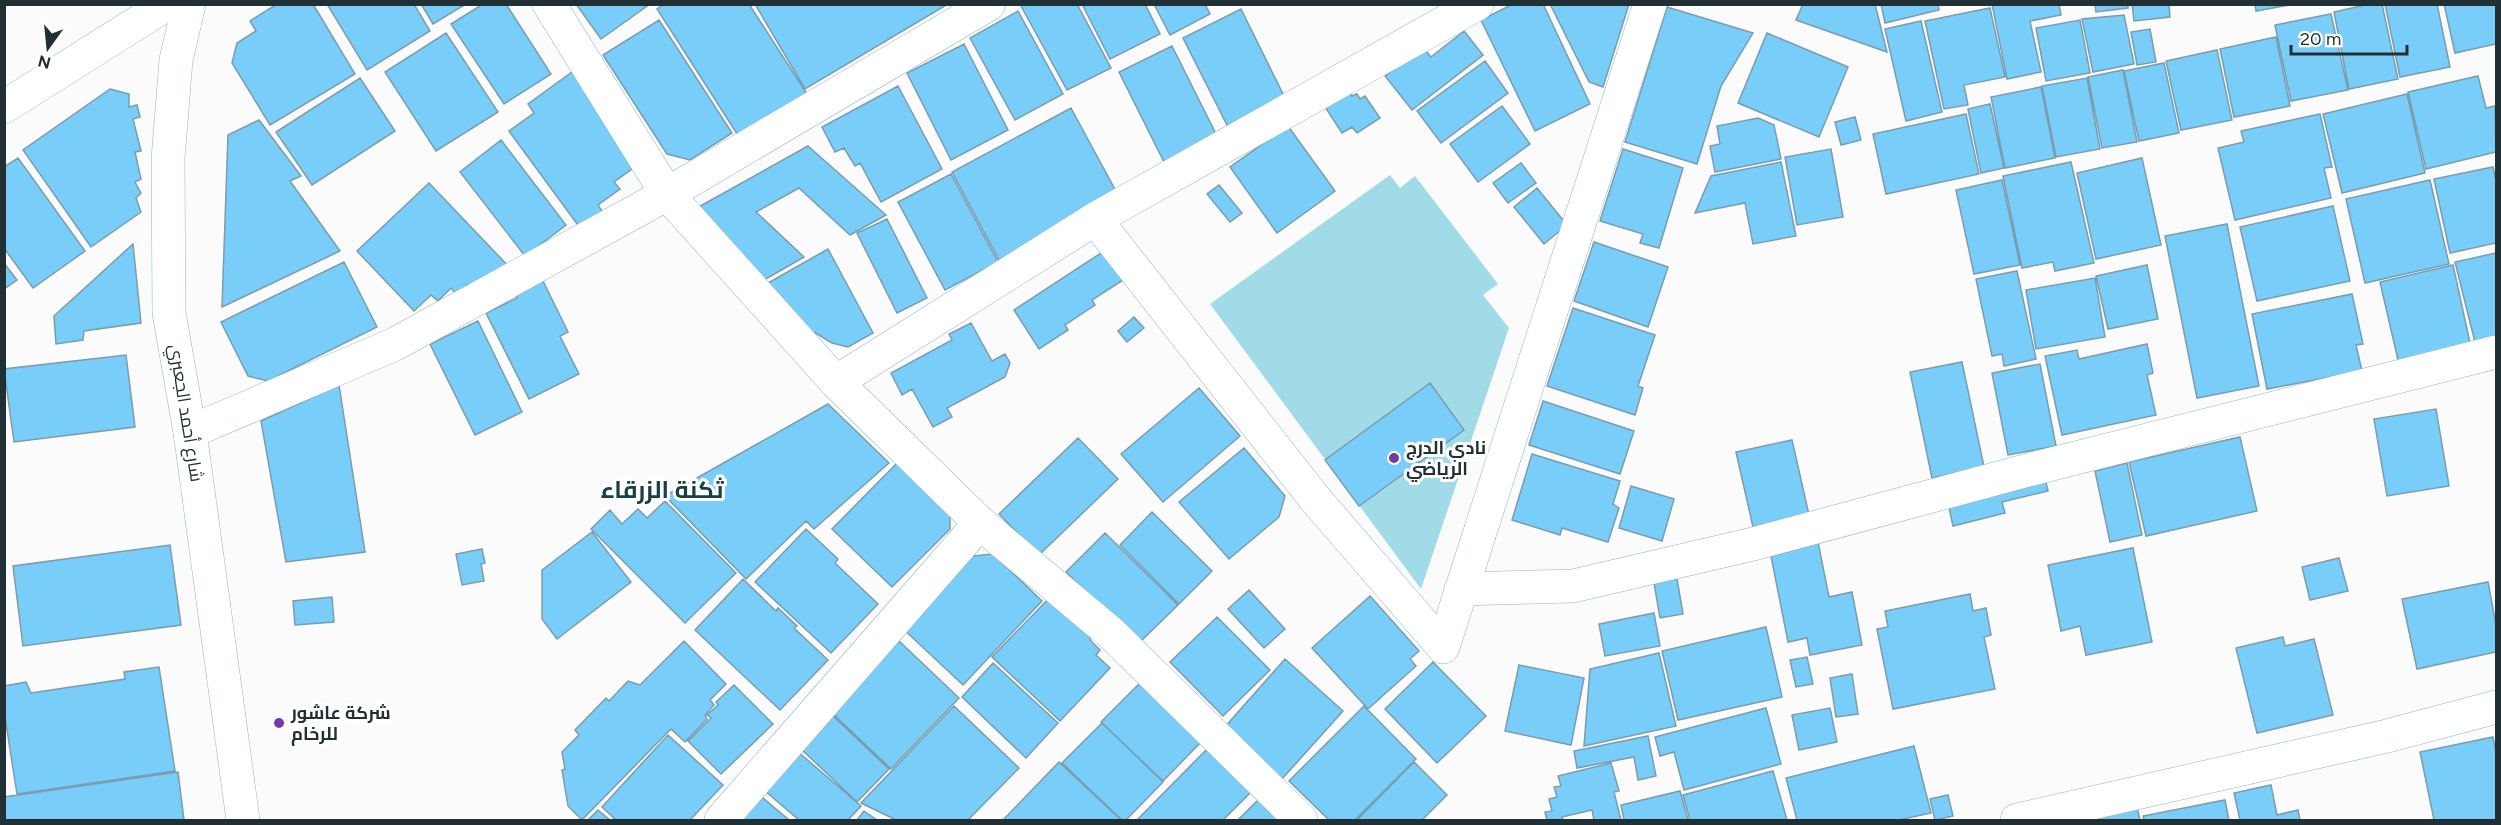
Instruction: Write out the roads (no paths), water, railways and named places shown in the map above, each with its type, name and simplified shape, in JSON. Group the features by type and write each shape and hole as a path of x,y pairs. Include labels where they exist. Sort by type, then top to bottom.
{"street":[{"path":"4,107 167,4"},
{"name":"شارع أحمد الجعبري","path":"189,4 176,60 168,159 169,312 190,432 243,820"},
{"path":"549,4 667,194 836,382 980,523 1112,634 1301,820"},
{"path":"190,432 395,344 667,194 989,4"},
{"path":"836,382 1095,219 1477,4"},
{"path":"1095,219 1316,500 1443,647 1650,4"},
{"path":"1461,589 1573,586 1753,544 2036,468 2496,352"},
{"path":"721,820 980,523"},
{"path":"2017,820 2387,736 2496,706"}],"place":[{"name":"نادي الدرج الرياضي","path":"1394,458"},
{"name":"شركة عاشور للرخام","path":"279,723"}],"district":[{"name":"ثكنة الزرقاء","path":"662,490"}]}
